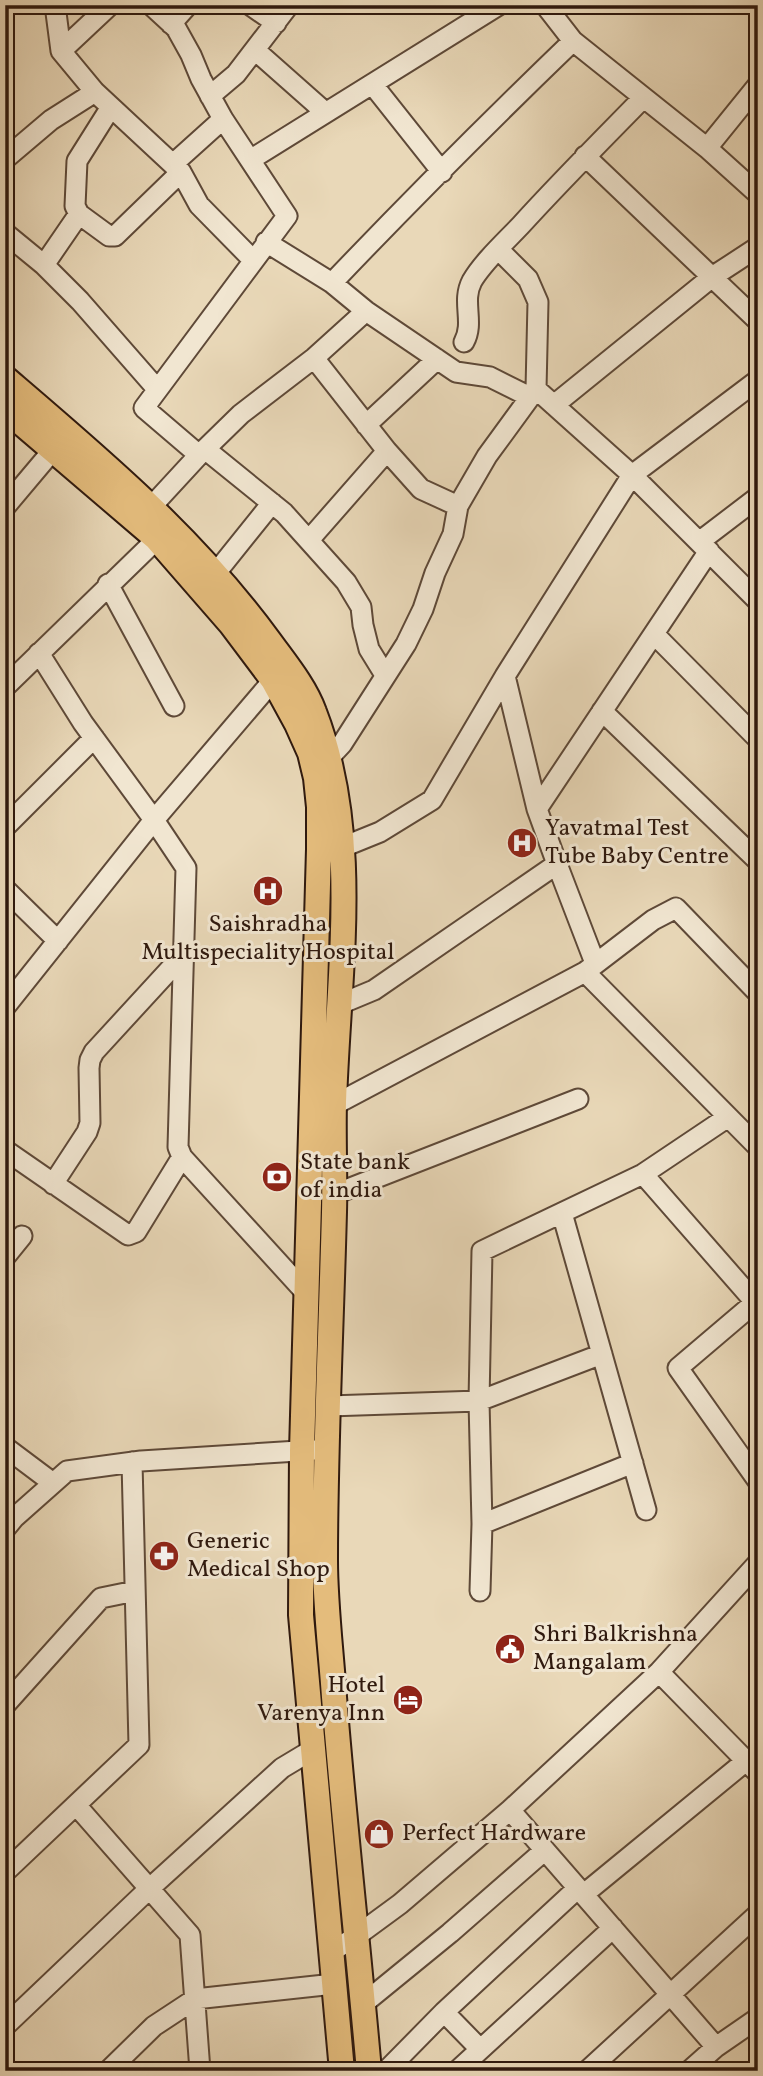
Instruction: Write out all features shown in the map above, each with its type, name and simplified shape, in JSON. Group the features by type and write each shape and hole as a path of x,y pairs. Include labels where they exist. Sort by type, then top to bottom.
{"main road":[{"path":"5,378 152,506 252,617 280,673 310,753 319,807 331,848 338,1005 334,1105 322,1147 335,1194 329,1406 314,1450 301,1615 342,2071"},
{"path":"5,409 157,539 232,624 313,709 336,785 331,848 322,1147 307,1294 314,1450 355,1937 369,2071"}],"street":[{"path":"55,5 61,51 95,92 177,168 198,205 253,260"},
{"path":"61,51 110,5"},
{"path":"151,5 176,28 223,119 286,216 144,408 272,503 309,540 346,582 362,607 369,649 385,675"},
{"path":"171,24 188,5"},
{"path":"250,5 276,23"},
{"path":"210,96 236,74 289,5"},
{"path":"250,160 499,5"},
{"path":"545,5 573,41 707,149 758,194"},
{"path":"332,283 408,203 573,41"},
{"path":"255,50 325,112"},
{"path":"373,85 442,172"},
{"path":"707,149 758,85"},
{"path":"5,159 51,121 95,92"},
{"path":"464,342 469,334 466,305 473,280 498,249 643,98"},
{"path":"111,107 77,161 75,206 79,214 109,236 115,236 223,119"},
{"path":"585,156 758,321"},
{"path":"44,265 79,214"},
{"path":"5,233 44,265 80,301 157,389"},
{"path":"266,242 332,283 366,311 456,372 490,377 533,393 554,405 632,475 758,601"},
{"path":"554,405 712,277 758,247"},
{"path":"328,759 342,744 368,706 406,644 453,534 458,506 487,456 533,393 538,302 528,279 498,249"},
{"path":"152,506 241,414 314,358 366,311"},
{"path":"314,358 387,452 421,489 458,506"},
{"path":"366,425 437,359"},
{"path":"331,848 380,832 432,800 505,676 632,475 758,380"},
{"path":"5,507 53,450"},
{"path":"309,540 387,452"},
{"path":"537,809 654,634 704,546 758,497"},
{"path":"215,574 272,503"},
{"path":"5,687 157,539"},
{"path":"108,584 174,706"},
{"path":"654,634 758,739"},
{"path":"39,653 94,738 186,868 178,1147 182,1157 307,1294"},
{"path":"5,1007 154,820 280,673"},
{"path":"505,676 537,809 590,968 758,1147"},
{"path":"602,712 758,861"},
{"path":"5,827 94,738"},
{"path":"338,1005 374,990 557,864"},
{"path":"5,889 58,941"},
{"path":"334,1105 590,968 653,920 676,908 758,993"},
{"path":"53,1185 90,1123 89,1068 94,1052 184,954"},
{"path":"335,1194 578,1099"},
{"path":"480,1591 482,1251 643,1174 728,1117"},
{"path":"5,1150 128,1235 136,1232 182,1157"},
{"path":"643,1174 756,1301 678,1368 758,1481"},
{"path":"562,1213 646,1510"},
{"path":"5,1257 22,1236"},
{"path":"329,1406 480,1401 601,1354"},
{"path":"5,1447 53,1483"},
{"path":"5,1529 66,1471 132,1462 314,1450"},
{"path":"5,1872 139,1745 132,1462"},
{"path":"482,1524 633,1463"},
{"path":"331,1952 400,1904 510,1810 659,1672 756,1569"},
{"path":"5,1705 101,1598 135,1591"},
{"path":"386,2071 444,2012 581,1891 752,1767 659,1672"},
{"path":"5,2026 149,1888 282,1768 312,1750"},
{"path":"76,1805 190,1934 200,2071"},
{"path":"510,1810 716,2047"},
{"path":"363,2004 545,1850"},
{"path":"587,2071 758,1914"},
{"path":"457,2071 613,1928"},
{"path":"108,2071 154,2026 195,1999 334,1984"},
{"path":"444,2012 480,2049"},
{"path":"689,2071 716,2047 758,2018"}],"place":[{"name":"Yavatmal Test Tube Baby Centre","path":"522,843"},
{"name":"Saishradha Multispeciality Hospital","path":"268,891"},
{"name":"State bank of india","path":"277,1177"},
{"name":"Generic Medical Shop","path":"164,1556"},
{"name":"Shri Balkrishna Mangalam","path":"510,1649"},
{"name":"Hotel Varenya Inn","path":"408,1700"},
{"name":"Perfect Hardware","path":"379,1834"}]}
